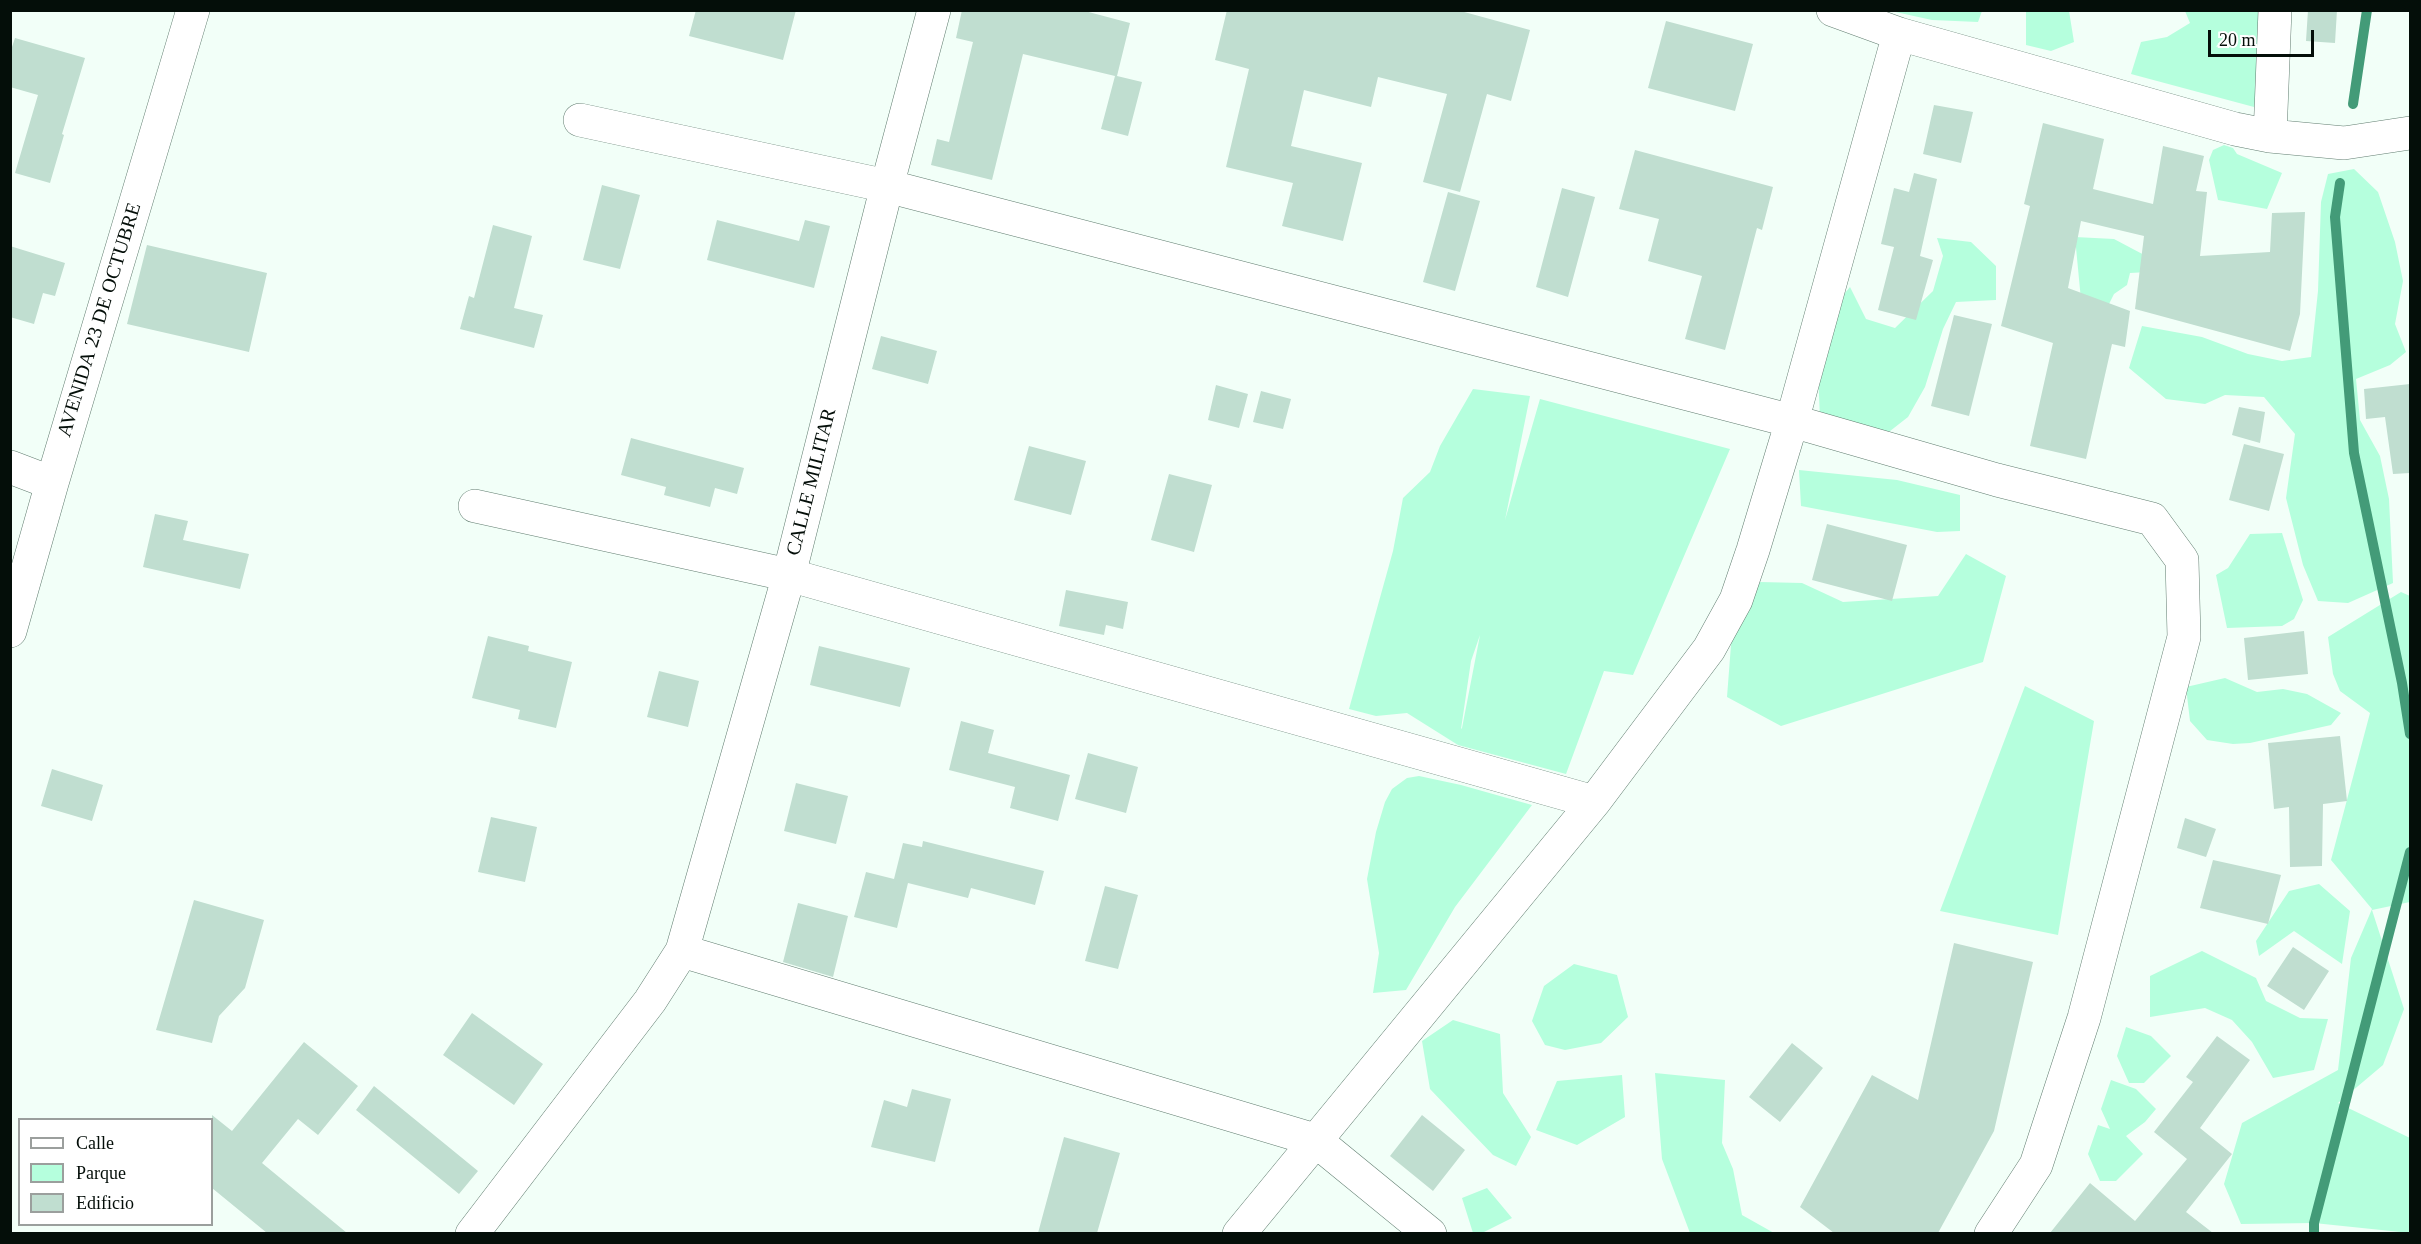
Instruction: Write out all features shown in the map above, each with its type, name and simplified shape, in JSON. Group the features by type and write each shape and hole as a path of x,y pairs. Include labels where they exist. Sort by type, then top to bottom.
{"street":[{"name":"CALLE MILITAR","path":"472,1233 650,1001 682,951 789,575 934,10"},
{"path":"1833,10 1899,34 2235,129 2270,136 2343,143 2410,133"},
{"path":"2270,136 2275,10"},
{"name":"AVENIDA 23 DE OCTUBRE","path":"10,631 188,12"},
{"path":"1239,1233 1594,802 1709,649 1736,600 1754,550 1792,421 1899,34"},
{"path":"580,120 887,186 1792,421 1997,480 2151,519 2182,560 2184,637 2084,1018 2036,1165 1991,1233"},
{"path":"10,467 52,483"},
{"path":"475,506 789,575 1594,802"},
{"path":"682,951 1315,1140 1430,1233"}],"green space":[{"path":"1982,10 1978,22 1932,20 1891,11"},
{"path":"2026,11 2069,11 2074,42 2051,51 2026,45"},
{"path":"2185,11 2273,11 2254,107 2131,74 2141,42 2167,37 2190,23"},
{"path":"2224,145 2233,148 2237,154 2282,173 2267,209 2218,200 2209,160 2213,150"},
{"path":"2354,169 2378,192 2395,242 2403,281 2395,324 2406,352 2390,365 2356,379 2360,420 2380,456 2389,499 2393,583 2348,603 2318,601 2303,565 2286,498 2295,434 2264,397 2225,395 2205,404 2166,399 2129,368 2142,326 2202,337 2248,354 2282,361 2311,357 2318,291 2321,202 2328,174"},
{"path":"2075,237 2114,239 2148,257 2166,271 2130,273 2127,285 2114,294 2094,334 2081,300"},
{"path":"1937,238 1971,242 1996,266 1996,300 1956,302 1943,329 1925,387 1908,417 1885,435 1820,419 1818,371 1828,313 1850,287 1866,319 1895,328 1933,291 1943,256"},
{"path":"1473,389 1530,396 1505,520 1540,399 1730,449 1633,675 1604,671 1566,774 1458,745 1407,713 1376,716 1349,709 1393,551 1403,498 1430,472 1440,446","holes":["1480,635 1462,728 1471,661"]},
{"path":"1799,470 1897,480 1960,495 1960,531 1937,532 1801,506"},
{"path":"2282,533 2303,600 2294,619 2282,626 2227,628 2216,575 2228,568 2250,534"},
{"path":"1966,554 2006,576 1983,662 1781,726 1727,697 1733,619 1760,582 1802,583 1843,602 1938,596"},
{"path":"2401,592 2410,596 2410,902 2372,910 2404,1009 2383,1065 2338,1103 2410,1138 2410,1233 2314,1223 2241,1224 2224,1184 2242,1123 2338,1070 2351,958 2372,909 2331,860 2370,713 2340,691 2333,674 2328,637"},
{"path":"2225,678 2257,692 2283,689 2307,694 2341,713 2331,725 2250,743 2233,744 2207,740 2190,721 2186,687"},
{"path":"2025,686 2094,721 2058,935 1940,911"},
{"path":"1419,776 1532,805 1455,907 1406,990 1373,993 1379,953 1367,879 1376,832 1385,802 1392,789 1407,778"},
{"path":"2319,884 2350,911 2342,964 2294,931 2259,956 2256,941 2289,891"},
{"path":"2202,951 2256,978 2266,1001 2300,1018 2328,1019 2314,1070 2273,1078 2252,1042 2232,1020 2205,1008 2150,1017 2150,976"},
{"path":"1574,964 1617,975 1628,1017 1601,1043 1565,1050 1545,1045 1532,1021 1544,986"},
{"path":"1453,1020 1500,1034 1503,1093 1531,1137 1516,1166 1493,1155 1430,1089 1422,1041"},
{"path":"2126,1027 2151,1036 2171,1056 2144,1083 2129,1083 2117,1056"},
{"path":"1655,1073 1725,1080 1722,1143 1733,1169 1742,1215 1774,1233 1690,1233 1662,1159"},
{"path":"1622,1075 1625,1117 1577,1145 1536,1130 1557,1081"},
{"path":"2111,1080 2136,1089 2156,1109 2145,1122 2126,1136 2143,1154 2116,1181 2100,1181 2088,1154 2098,1125 2110,1129 2101,1109"},
{"path":"1487,1188 1512,1218 1482,1233 1473,1233 1462,1198"}],"building":[{"path":"696,10 796,10 783,60 689,36"},
{"path":"962,10 1081,10 1130,23 1117,76 1142,82 1128,136 1101,129 1115,76 1023,54 992,180 931,165 937,139 949,142 973,42 956,38"},
{"path":"1227,10 1457,10 1530,30 1511,101 1487,94 1460,192 1423,182 1447,94 1378,77 1371,107 1304,90 1291,146 1362,163 1343,241 1282,226 1293,183 1226,167 1249,69 1215,60"},
{"path":"2308,10 2337,10 2335,43 2306,41"},
{"path":"1666,21 1753,44 1735,111 1648,88"},
{"path":"15,38 85,58 50,183 15,173 38,95 10,87 10,53"},
{"path":"1934,105 1973,112 1961,163 1923,154"},
{"path":"2043,123 2104,139 2093,189 2153,204 2163,146 2204,156 2196,191 2207,192 2200,256 2270,252 2272,213 2305,212 2300,314 2290,351 2135,309 2144,236 2081,221 2068,288 2130,311 2125,347 2112,344 2086,459 2030,446 2053,343 2001,326 2030,206 2024,204"},
{"path":"1635,150 1773,187 1762,230 1757,228 1725,350 1685,339 1702,276 1648,261 1659,219 1619,209"},
{"path":"1914,173 1937,179 1920,256 1933,260 1916,320 1878,310 1894,247 1881,244 1894,188 1909,192"},
{"path":"602,185 640,195 620,269 583,260"},
{"path":"1562,188 1595,197 1568,297 1536,287"},
{"path":"1448,192 1480,201 1455,291 1423,282"},
{"path":"717,220 799,241 805,220 830,226 814,288 707,260"},
{"path":"493,225 532,236 514,308 543,315 534,348 460,329 469,296 474,298"},
{"path":"147,245 267,273 249,352 127,324"},
{"path":"10,246 65,263 55,296 43,293 34,324 10,317"},
{"path":"1954,315 1992,324 1969,416 1931,406"},
{"path":"881,336 937,351 928,384 872,369"},
{"path":"2410,384 2410,473 2393,474 2385,417 2366,419 2364,389"},
{"path":"1216,385 1248,394 1239,428 1208,420"},
{"path":"1261,391 1291,399 1283,429 1253,422"},
{"path":"2239,407 2265,412 2260,443 2232,435"},
{"path":"631,438 744,468 737,494 715,488 710,507 664,495 666,487 621,475"},
{"path":"2244,444 2284,454 2269,511 2229,500"},
{"path":"1029,446 1086,461 1071,515 1014,500"},
{"path":"1169,474 1212,485 1194,552 1151,540"},
{"path":"155,514 188,521 183,540 249,554 240,589 143,567"},
{"path":"1827,524 1907,545 1892,601 1812,580"},
{"path":"1066,590 1128,602 1123,629 1106,625 1104,635 1059,626"},
{"path":"2304,631 2308,674 2248,680 2244,638"},
{"path":"488,636 529,646 528,651 572,662 556,728 518,719 520,710 472,698"},
{"path":"819,646 910,668 900,707 810,685"},
{"path":"659,671 699,681 688,727 647,717"},
{"path":"961,721 994,730 988,753 1070,775 1058,821 1010,808 1015,787 949,770"},
{"path":"2340,736 2347,801 2323,804 2322,866 2290,867 2289,807 2274,809 2268,743"},
{"path":"1088,753 1138,767 1126,813 1075,799"},
{"path":"52,769 103,785 92,821 41,806"},
{"path":"796,783 848,796 836,844 784,831"},
{"path":"491,817 537,827 525,882 478,872"},
{"path":"2185,818 2216,829 2206,857 2177,848"},
{"path":"923,841 1044,871 1035,905 971,888 968,898 908,883 897,928 854,917 866,872 894,879 903,843 922,847"},
{"path":"2213,860 2281,875 2268,924 2200,908"},
{"path":"1105,886 1138,895 1118,969 1085,961"},
{"path":"194,900 264,920 245,988 219,1016 212,1043 156,1030"},
{"path":"798,903 848,916 833,977 783,962"},
{"path":"1954,943 2033,962 1994,1131 1938,1233 1834,1233 1800,1207 1872,1075 1918,1100"},
{"path":"2293,947 2329,971 2304,1010 2267,986"},
{"path":"472,1013 543,1064 514,1105 443,1055"},
{"path":"2217,1036 2250,1060 2200,1128 2232,1154 2186,1212 2213,1233 2050,1233 2090,1183 2135,1221 2187,1159 2154,1132 2193,1082 2186,1077"},
{"path":"304,1042 358,1086 318,1135 298,1119 262,1163 347,1233 267,1233 213,1189 212,1115 232,1131"},
{"path":"1792,1043 1823,1068 1780,1122 1749,1097"},
{"path":"374,1086 478,1171 459,1194 356,1110"},
{"path":"912,1089 951,1099 935,1162 871,1147 884,1100 907,1107"},
{"path":"1422,1115 1465,1150 1433,1191 1390,1156"},
{"path":"1064,1137 1120,1153 1097,1233 1038,1233"}],"waterway":[{"path":"2353,104 2367,10"},
{"path":"2340,183 2335,217 2354,453 2402,683 2410,734"},
{"path":"2314,1234 2314,1223 2410,852"}]}
